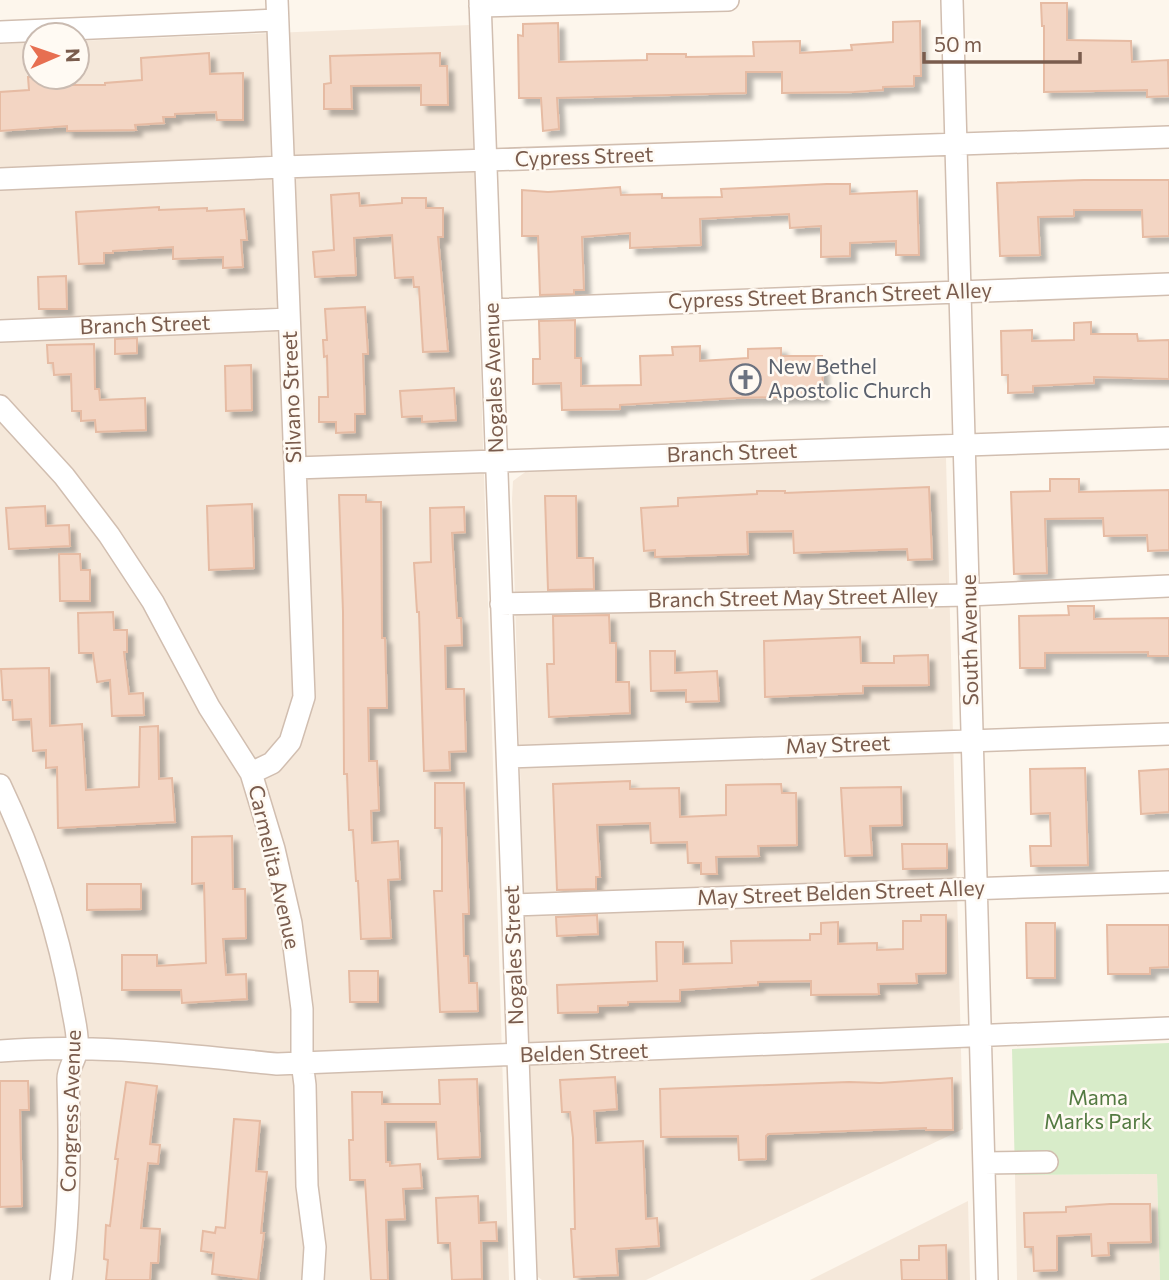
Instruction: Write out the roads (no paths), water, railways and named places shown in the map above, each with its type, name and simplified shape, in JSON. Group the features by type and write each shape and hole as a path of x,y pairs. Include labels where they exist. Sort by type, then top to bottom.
{"street":[{"path":"480,3 728,0"},
{"name":"South Avenue","path":"952,0 987,1280"},
{"name":"Nogales Avenue","path":"480,3 508,757"},
{"path":"0,32 277,10"},
{"name":"Silvano Street","path":"251,773 272,763 290,742 304,697 277,10"},
{"name":"Cypress Street","path":"0,179 1169,137"},
{"name":"Cypress Street Branch Street Alley","path":"491,310 1169,284"},
{"name":"Branch Street","path":"0,331 289,319"},
{"name":"Carmelita Avenue","path":"0,406 64,476 109,535 153,602 209,707 251,773 274,849 291,923 302,1009 307,1186 315,1247 313,1280"},
{"name":"Branch Street","path":"295,468 1169,438"},
{"name":"Branch Street May Street Alley","path":"501,604 968,595 1169,586"},
{"name":"May Street","path":"508,757 1169,734"},
{"name":"Nogales Street","path":"508,757 526,1280"},
{"name":"Congress Avenue","path":"0,785 34,864 51,916 65,969 77,1049 68,1074 69,1189 67,1238 61,1280"},
{"name":"May Street Belden Street Alley","path":"513,905 1169,882"},
{"name":"Belden Street","path":"0,1051 77,1049 277,1064 980,1037 1043,1043 1169,1028"},
{"path":"984,1163 1047,1162"}],"place":[{"name":"New Bethel Apostolic Church","path":"745,379"}],"park label":[{"name":"Mama Marks Park","path":"1098,1110"}]}
